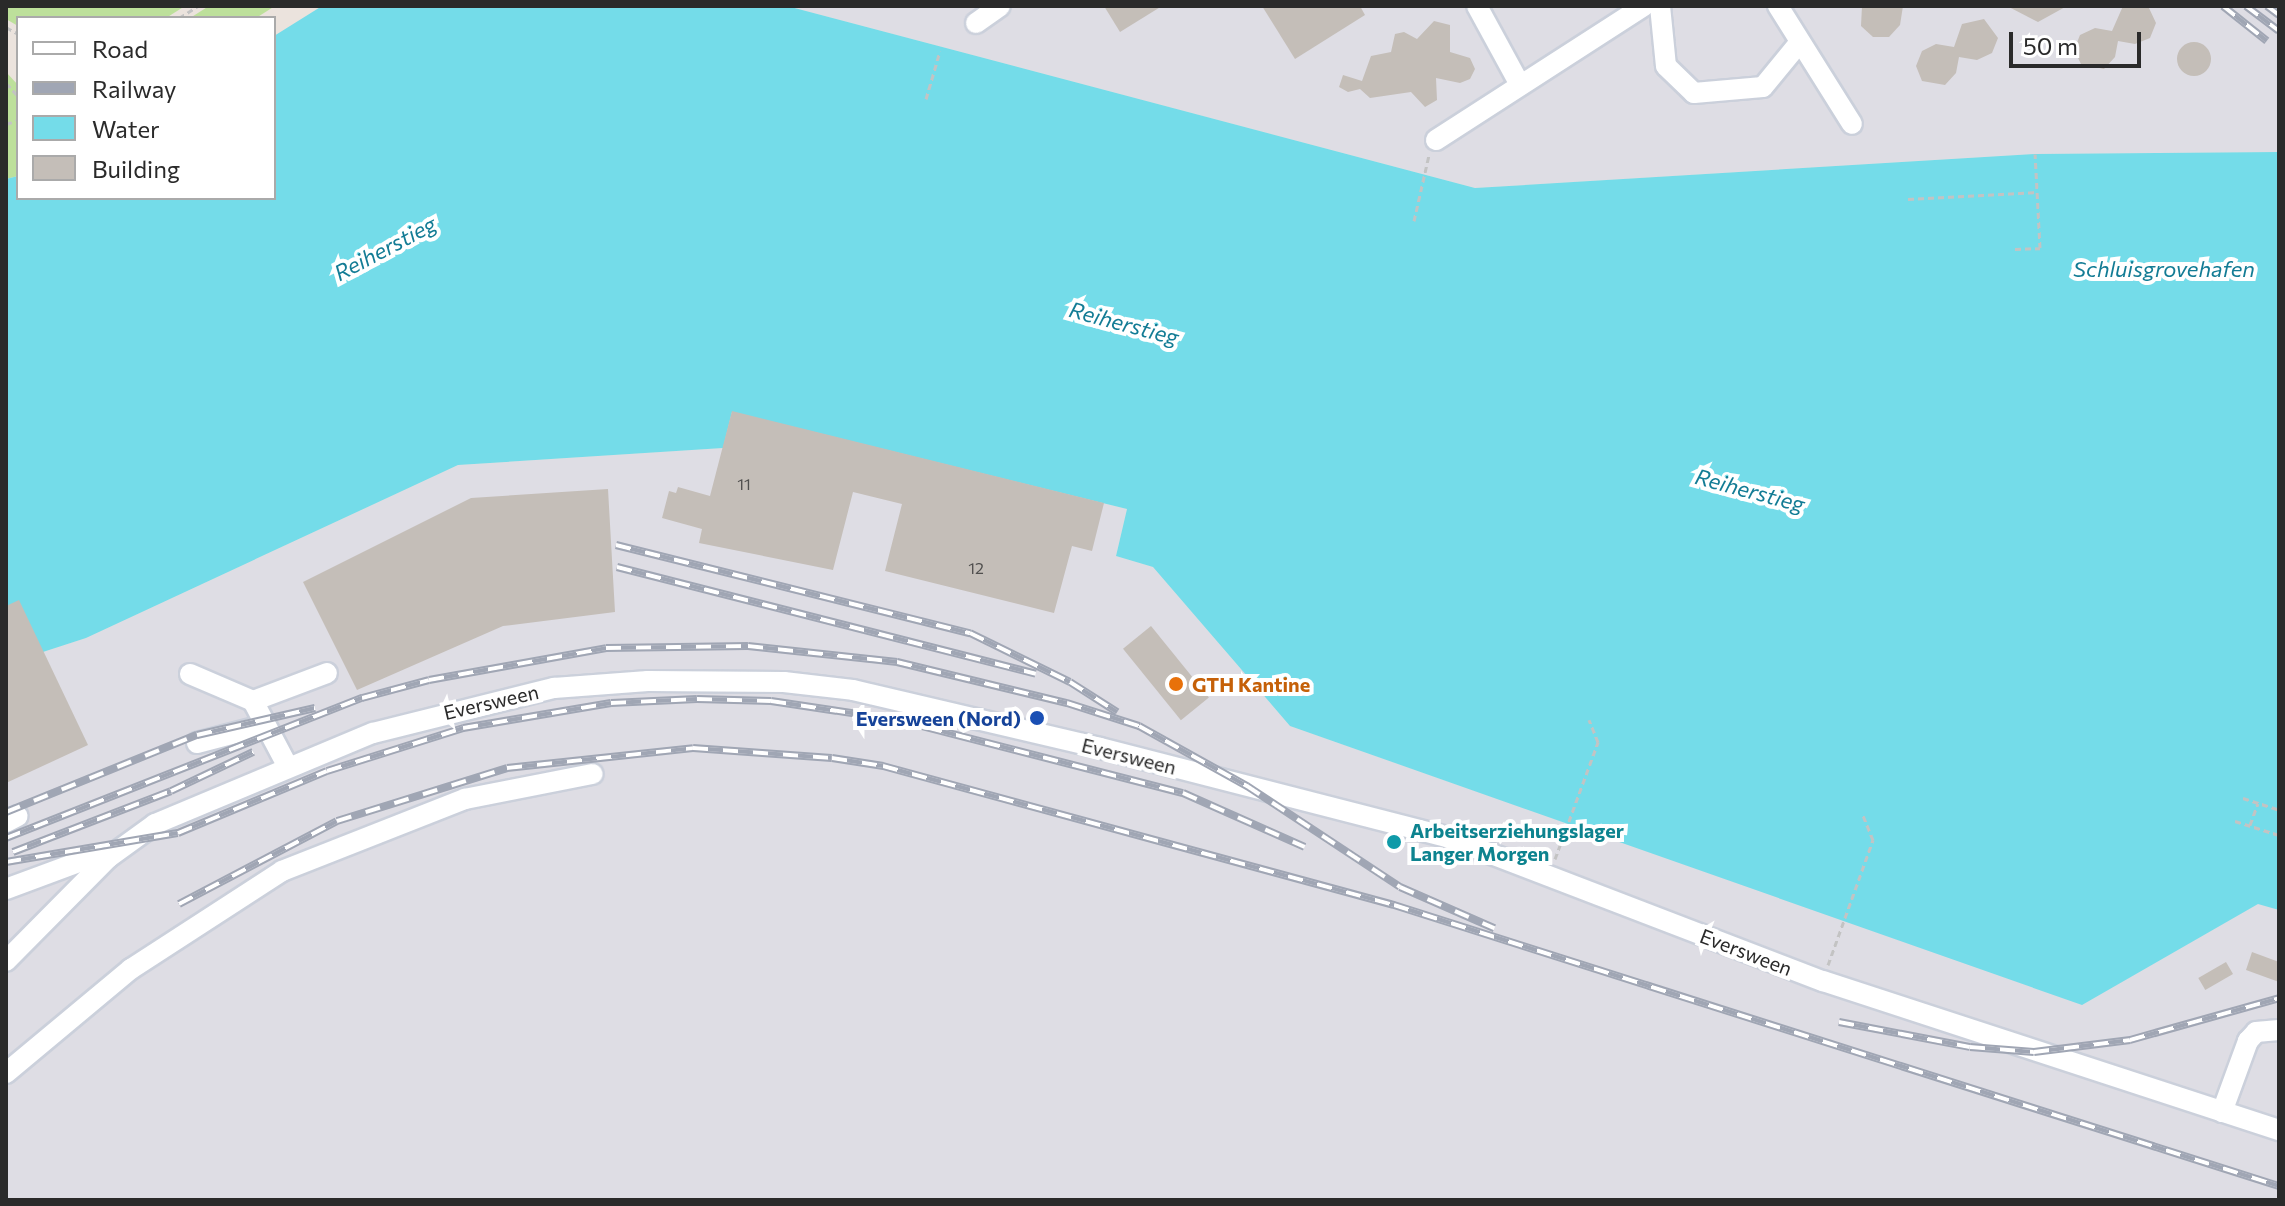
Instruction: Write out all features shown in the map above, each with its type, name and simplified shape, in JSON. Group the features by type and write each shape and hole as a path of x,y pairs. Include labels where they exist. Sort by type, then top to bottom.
{"street":[{"path":"976,23 1000,6"},
{"path":"1477,6 1520,85"},
{"path":"1432,147 1520,85 1644,6"},
{"path":"1660,6 1666,66 1694,93 1763,87 1800,42"},
{"path":"1778,6 1852,124"},
{"path":"253,701 327,673"},
{"path":"190,674 253,701 288,767"},
{"name":"Eversween","path":"6,961 108,858 176,812 386,729 554,688 648,681 784,682 853,690 1100,748 1447,837 1823,981 2279,1130"},
{"path":"197,743 266,725"},
{"path":"6,1073 131,969 282,871 465,799 593,774"},
{"path":"6,889 87,859 108,858"},
{"path":"2222,1112 2248,1041 2256,1032 2279,1030"}],"path":[{"path":"926,99 940,51"},
{"path":"1414,221 1432,147"},
{"path":"2015,249 2040,248 2035,154"},
{"path":"1908,199 2037,192"},
{"path":"1549,876 1598,742 1589,720"},
{"path":"2243,798 2279,810"},
{"path":"2250,825 2258,803"},
{"path":"1823,981 1873,840 1863,815"},
{"path":"2235,821 2279,835"}],"shaded area":[{"path":"787,6 2279,6 2279,152 2035,154 1475,188"},
{"path":"732,411 1127,509 1116,556 1153,567 1290,726 2083,1004 2259,903 2279,910 2279,1200 6,1200 6,664 86,638 458,465 722,448"}],"green space":[{"path":"6,6 185,6 169,16 16,16 16,25 6,19"},
{"path":"209,6 275,6 259,16 193,16"},
{"path":"6,72 16,83 16,176 6,179"}],"water":[{"path":"322,6 787,6 1475,188 2035,154 2279,152 2279,910 2258,904 2082,1005 1290,726 1153,567 1116,556 1127,509 732,412 723,448 458,465 86,638 6,664 6,179 16,176 16,200 276,200 276,35"}],"building":[{"path":"1104,6 1162,6 1120,32"},
{"path":"1262,6 1360,6 1365,15 1295,59"},
{"path":"1862,6 1903,6 1900,25 1889,37 1873,37 1861,26"},
{"path":"2007,6 2067,6 2038,22"},
{"path":"2123,6 2149,8 2156,23 2150,38 2135,44 2118,41 2115,57 2104,69 2081,64 2074,50 2080,35 2095,28 2112,31"},
{"path":"1984,19 1998,38 1992,53 1977,60 1959,57 1956,73 1945,85 1922,81 1916,66 1922,51 1936,44 1954,47 1962,24"},
{"path":"1434,21 1450,25 1450,52 1470,58 1475,69 1470,79 1460,83 1436,78 1437,100 1425,107 1411,92 1370,98 1360,89 1348,92 1339,87 1343,75 1362,81 1371,56 1391,52 1395,34 1404,32 1417,39"},
{"path":"2194,42 2206,47 2211,59 2206,71 2194,76 2182,71 2177,59 2182,47"},
{"path":"732,411 1104,503 1092,551 1072,546 1054,613 885,571 902,504 853,492 833,570 699,543 702,529 662,518 669,491 676,493 678,487 710,496"},
{"path":"608,489 615,612 503,626 357,690 303,582 471,498"},
{"path":"19,600 88,745 6,783 6,606"},
{"path":"1151,626 1209,697 1181,720 1123,649"},
{"path":"2252,952 2279,962 2279,982 2246,970"},
{"path":"2226,962 2233,974 2205,990 2198,978"}],"railway":[{"path":"2223,6 2267,41"},
{"path":"2246,6 2279,31"},
{"path":"2267,6 2279,15"},
{"path":"616,545 970,633 1070,682 1117,712"},
{"path":"617,567 1036,674"},
{"path":"6,838 362,698 429,680 606,648 748,646 897,662 1067,703 1139,726 1247,786 1400,887 1494,928"},
{"path":"6,862 178,833 327,771 463,728 611,703 697,699 771,701 898,720 1183,793 1305,847"},
{"path":"6,812 197,735 315,708"},
{"path":"179,904 337,821 507,768 693,748 832,758 883,766 1394,905 2279,1186"},
{"path":"13,852 171,791 253,752"},
{"path":"1839,1022 1970,1047 2034,1052 2130,1040 2279,998"}],"place":[{"name":"GTH Kantine","path":"1176,684"},
{"name":"Eversween (Nord)","path":"1037,718"},
{"name":"Arbeitserziehungslager Langer Morgen","path":"1394,842"}],"water label":[{"name":"Reiherstieg","path":"385,248"},
{"name":"Schluisgrovehafen","path":"2164,269"},
{"name":"Reiherstieg","path":"1124,323"},
{"name":"Reiherstieg","path":"1750,490"}]}
